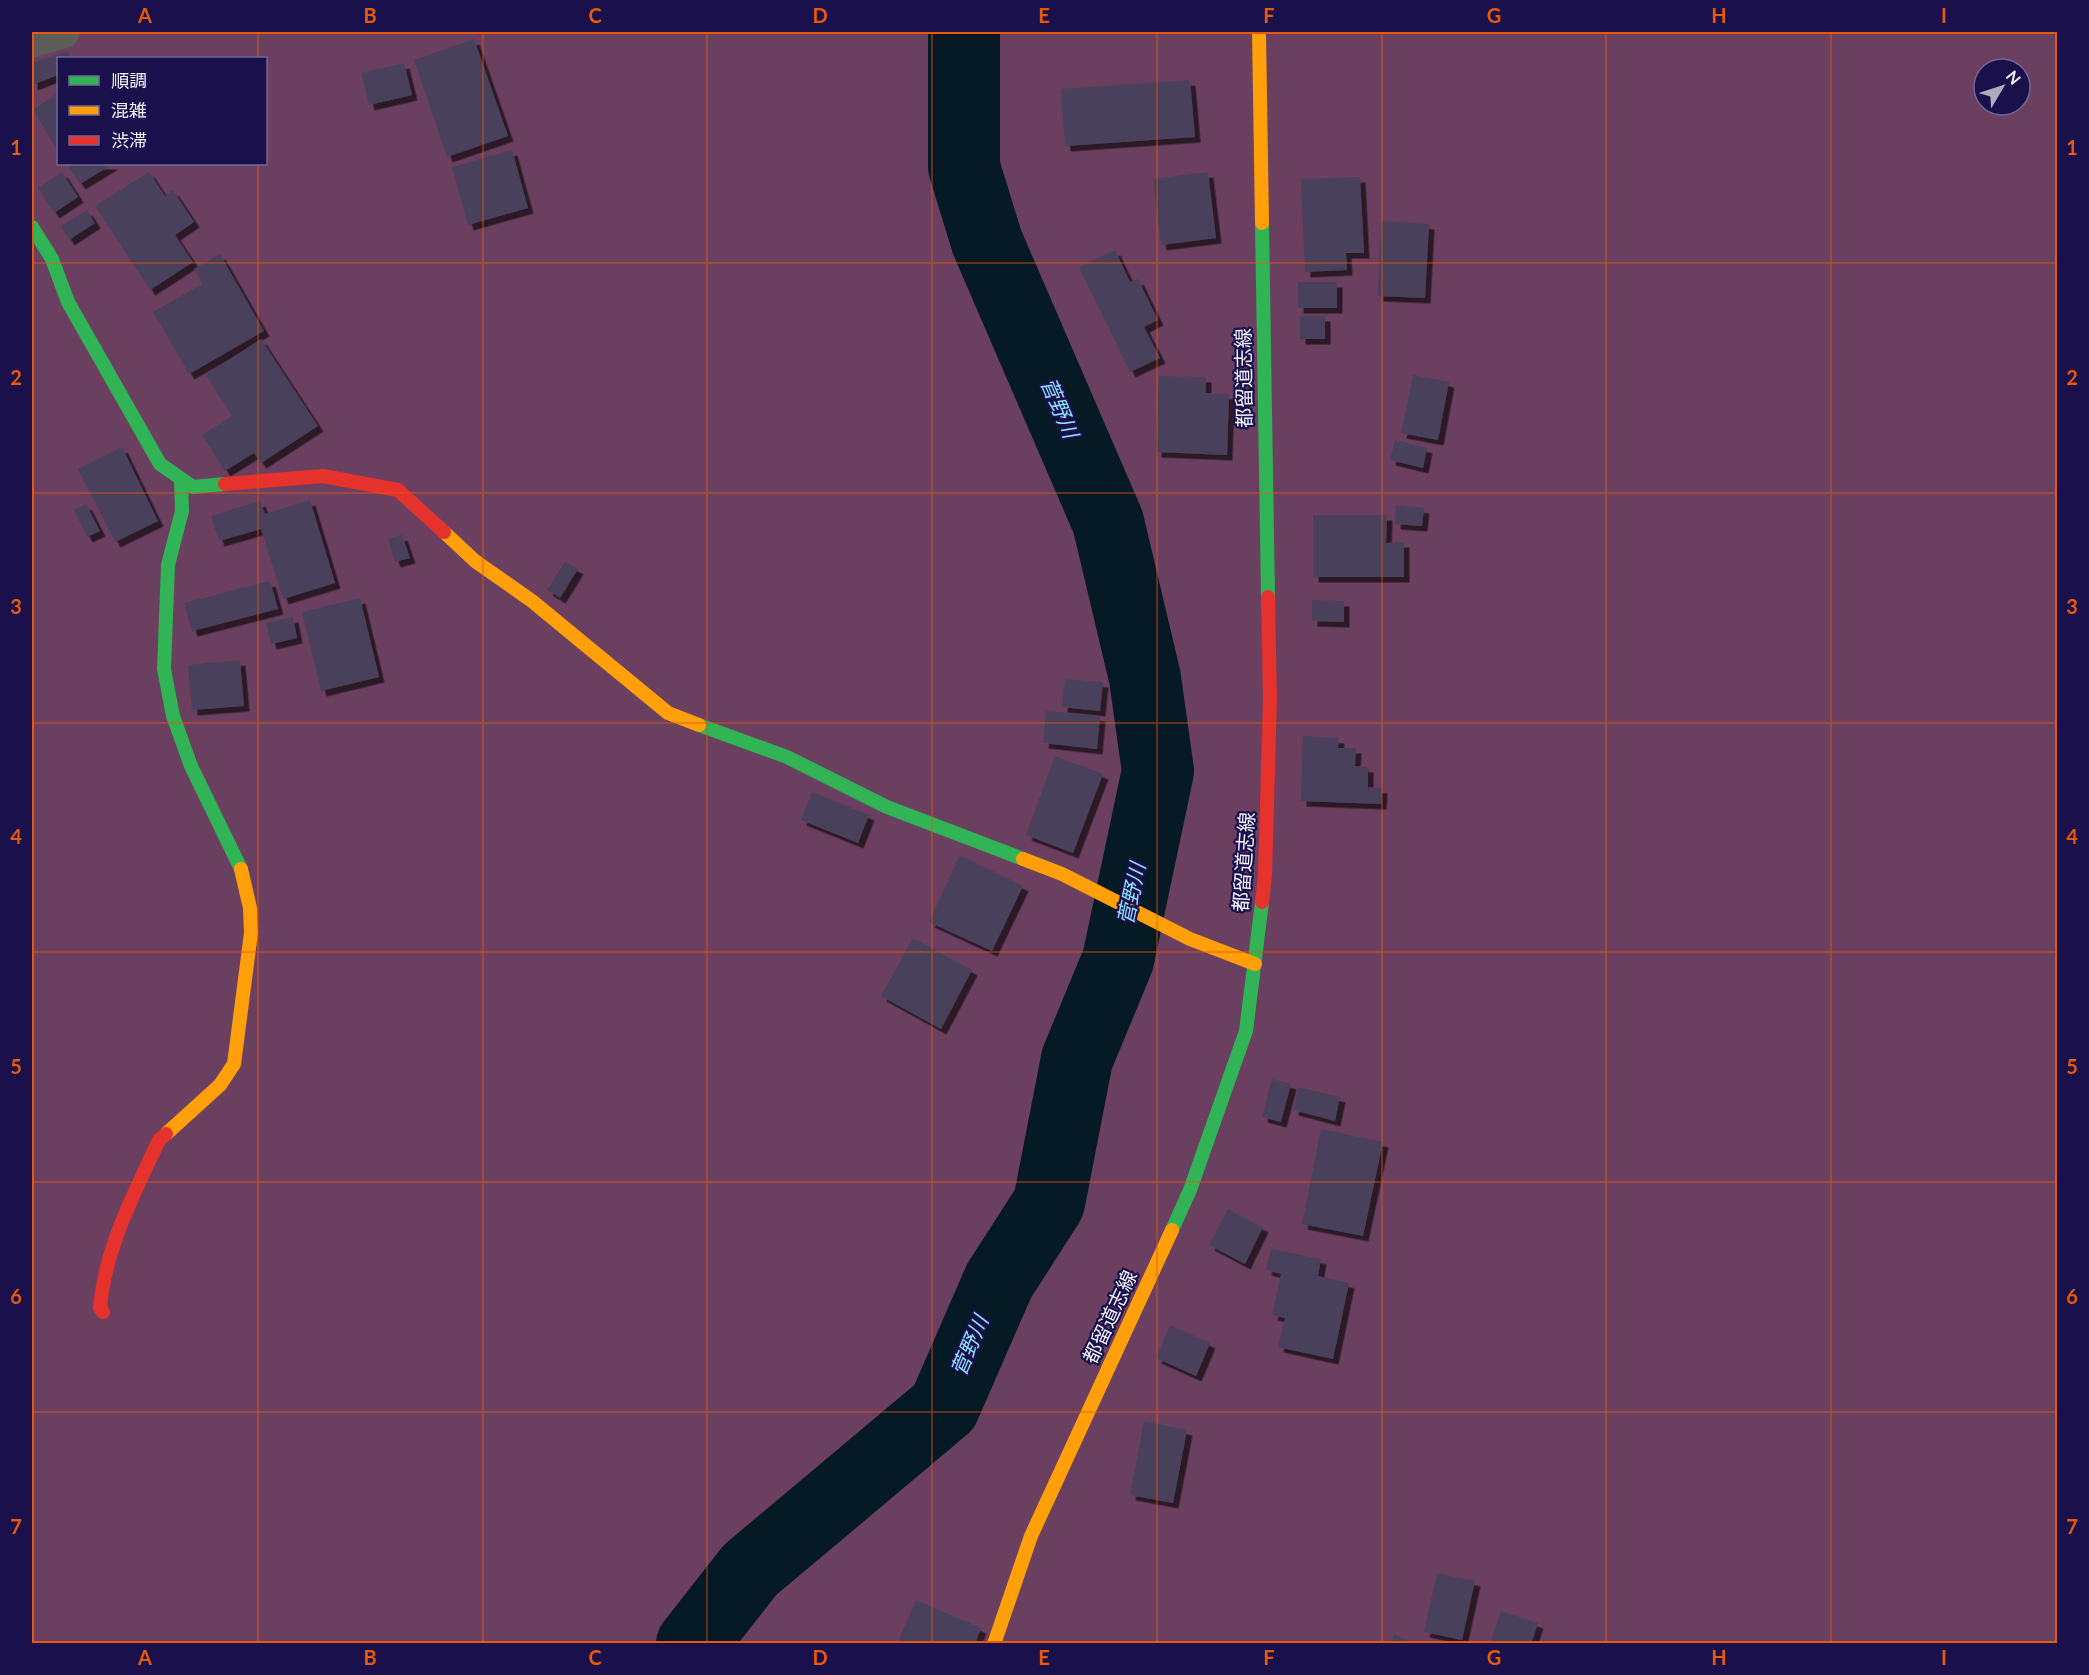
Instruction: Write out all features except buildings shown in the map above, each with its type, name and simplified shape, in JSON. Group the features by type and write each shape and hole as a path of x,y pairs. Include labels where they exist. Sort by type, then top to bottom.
{"street":[{"path":"32,41 63,32"},
{"name":"都留道志線","path":"994,1644 1031,1536 1190,1190 1246,1031 1265,875 1270,700 1259,32"},
{"path":"32,227 52,259 68,302 160,464 181,481 193,487 323,476 398,490 475,561 532,601 668,712 787,757 887,807 1062,874 1190,939 1255,964"},
{"path":"103,1312 100,1308 102,1285 120,1221 159,1140 220,1085 234,1064 250,933 250,908 240,863 191,766 173,716 164,669 168,565 182,511 181,481"}],"shaded area":[{"path":"32,32 2057,32 2057,1643 32,1643"}],"waterway":[{"name":"菅野川","path":"692,1644 750,1570 944,1407 999,1281 1049,1203 1077,1059 1118,960 1158,771 1145,678 1108,522 987,242 964,167 964,32"}],"traffic: fast":[{"path":"1262,223 1268,597"},
{"path":"32,227 52,259 68,302 160,464 193,487 225,484"},
{"path":"181,481 182,511 168,565 164,669 173,716 191,766 241,869"},
{"path":"699,725 787,757 887,807 1023,859"},
{"path":"1172,1230 1190,1190 1246,1031 1262,902"}],"traffic: slow":[{"path":"1259,32 1262,223"},
{"path":"444,532 475,561 532,601 668,713 699,725"},
{"path":"1023,859 1062,874 1190,939 1255,964"},
{"path":"166,1134 220,1085 234,1064 251,933 250,908 241,869"},
{"path":"994,1644 1031,1536 1172,1230"}],"traffic: jam":[{"path":"225,484 323,476 398,490 444,532"},
{"path":"1262,902 1265,875 1270,700 1268,597"},
{"path":"103,1312 100,1308 103,1286 114,1243 159,1140 166,1134"}]}
